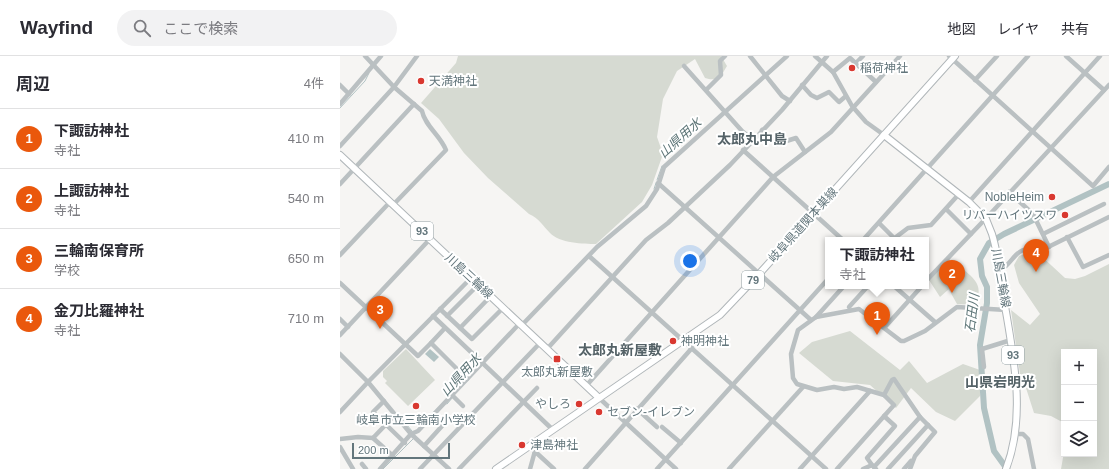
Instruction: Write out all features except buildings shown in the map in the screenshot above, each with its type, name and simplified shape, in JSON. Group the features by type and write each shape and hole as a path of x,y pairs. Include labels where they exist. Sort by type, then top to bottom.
{"main road":[{"name":"岐阜県道関本巣線","path":"496,469 552,429 684,341 720,315 760,274 884,136 952,57"},
{"name":"川島三輪線","path":"884,136 969,202 986,219 993,236 1011,340 1017,394 1015,434 1007,467"},
{"name":"川島三輪線","path":"340,156 521,324 598,398"}],"street":[{"path":"340,255 446,150 442,141 423,117 422,111 394,88 374,64 365,56"},
{"path":"340,104 381,56"},
{"path":"340,146 394,88 417,56"},
{"path":"706,90 721,76 720,61 725,56"},
{"path":"750,56 782,96 790,102"},
{"path":"380,469 405,443 411,434 418,431 467,379 484,364 521,324 589,256 642,211 650,202 664,167 782,56"},
{"path":"765,73 787,56"},
{"path":"815,56 833,72 853,107 866,122 884,136"},
{"path":"547,349 646,240 685,207 790,102 802,84 827,56"},
{"path":"856,64 863,56"},
{"path":"586,386 773,177 831,132 900,56"},
{"path":"975,80 997,56"},
{"path":"866,237 994,97 1028,56"},
{"path":"1066,56 1104,90"},
{"path":"969,202 1100,56"},
{"path":"952,57 975,80 1093,186 1109,168"},
{"path":"833,72 850,58 876,82"},
{"path":"684,66 724,111 753,140"},
{"path":"802,84 811,95 817,98 829,92 839,102 846,96"},
{"path":"340,85 349,94"},
{"path":"929,278 986,219 1009,192 1109,85"},
{"path":"340,184 414,104"},
{"path":"762,130 776,144 796,138 805,152"},
{"path":"743,150 840,237"},
{"path":"658,183 811,320"},
{"path":"1009,192 1033,214 1049,247"},
{"path":"896,237 908,228 931,225 959,194"},
{"path":"1043,234 1104,204"},
{"path":"946,209 971,234"},
{"path":"1000,271 1020,250 1032,248 1040,251 1109,217"},
{"path":"879,223 891,237"},
{"path":"1067,237 1083,267 1109,255"},
{"path":"340,335 430,239"},
{"path":"589,256 826,469"},
{"path":"340,412 471,278"},
{"path":"340,282 418,356 445,328"},
{"path":"657,469 825,282"},
{"path":"447,316 476,287 488,299 460,328"},
{"path":"837,469 894,404 884,395 857,386 844,389 834,388 817,390 803,387 794,382 791,354 796,333 816,317 841,289"},
{"path":"849,307 865,289"},
{"path":"898,289 935,322"},
{"path":"885,327 919,289"},
{"path":"816,317 859,309 885,327 901,341 904,341 926,331 935,322 957,307 980,307 1006,310"},
{"path":"440,309 472,339 503,308"},
{"path":"968,325 970,308"},
{"path":"433,316 552,429"},
{"path":"340,319 348,327"},
{"path":"984,367 982,349 1011,340"},
{"path":"431,343 467,379"},
{"path":"420,469 540,343"},
{"path":"585,469 692,348"},
{"path":"340,354 368,382 411,434 449,469"},
{"path":"884,395 894,379 920,417 935,432 904,469"},
{"path":"729,469 803,387"},
{"path":"459,469 537,388"},
{"path":"800,469 870,391"},
{"path":"452,395 463,406"},
{"path":"598,398 676,469"},
{"path":"384,401 373,412 405,443"},
{"path":"637,409 681,443"},
{"path":"373,438 395,415"},
{"path":"874,467 866,460 867,458 895,426 884,416"},
{"path":"864,469 874,467 920,417"},
{"path":"888,469 928,425"},
{"path":"424,446 442,426"},
{"path":"1015,434 1023,434 1028,439 1034,469"},
{"path":"340,439 358,437 373,438 393,456"},
{"path":"529,446 554,469"},
{"path":"340,447 353,469"},
{"path":"530,469 535,451"},
{"path":"910,469 912,460"},
{"path":"362,464 366,469"}],"shaded area":[{"path":"458,56 721,56 727,66 721,75 716,79 705,78 695,59 677,71 663,99 657,137 663,154 652,185 642,202 596,244 591,244 565,241 550,233 538,220 488,178 464,153 439,119 421,103 456,63"},
{"path":"1030,252 1038,253 1065,278 1075,279 1085,276 1109,264 1109,469 1061,469 1063,457 1097,457 1097,349 1061,349 1061,421 1051,416 1034,413 1026,388 1022,388 1011,310 1030,325 1040,314 1019,283 1014,265 1019,256"},
{"path":"950,263 955,268 959,265 976,282 979,291 976,305 957,304 943,279 942,271"},
{"path":"940,269 943,279 949,289 940,297 929,280"},
{"path":"850,331 900,370 909,361 927,383 963,364 980,370 980,396 955,421 936,412 911,388 896,408 870,385 833,381 799,353 812,342"},
{"path":"406,349 435,380 408,406 385,383 387,381 383,377 383,371"},
{"path":"430,349 439,357 434,362 425,354"}],"waterway":[{"name":"山県用水","path":"340,108 365,81 369,73"},
{"name":"山県用水","path":"657,180 662,166"},
{"name":"山県用水","path":"654,189 656,183"},
{"name":"石田川","path":"1007,469 994,451 984,408 980,345 987,303 987,287 982,276 980,259 989,243 1004,234 1109,184"},
{"name":"山県用水","path":"447,404 453,397"},
{"name":"山県用水","path":"401,418 412,431"},
{"name":"山県用水","path":"383,469 413,439"}],"place":[{"name":"稲荷神社","path":"852,68"},
{"name":"天満神社","path":"421,81"},
{"name":"NobleHeim","path":"1052,197"},
{"name":"リバーハイツスワ","path":"1065,215"},
{"name":"金刀比羅神社","path":"1036,272"},
{"name":"上諏訪神社","path":"952,293"},
{"name":"三輪南保育所","path":"380,329"},
{"name":"下諏訪神社","path":"877,335"},
{"name":"神明神社","path":"673,341"},
{"name":"太郎丸新屋敷","path":"557,359"},
{"name":"やしろ","path":"579,404"},
{"name":"岐阜市立三輪南小学校","path":"416,406"},
{"name":"セブン-イレブン","path":"599,412"},
{"name":"津島神社","path":"522,445"}],"district":[{"name":"太郎丸中島","path":"752,139"},
{"name":"太郎丸新屋敷","path":"620,350"},
{"name":"山県岩明光","path":"1000,382"}]}
